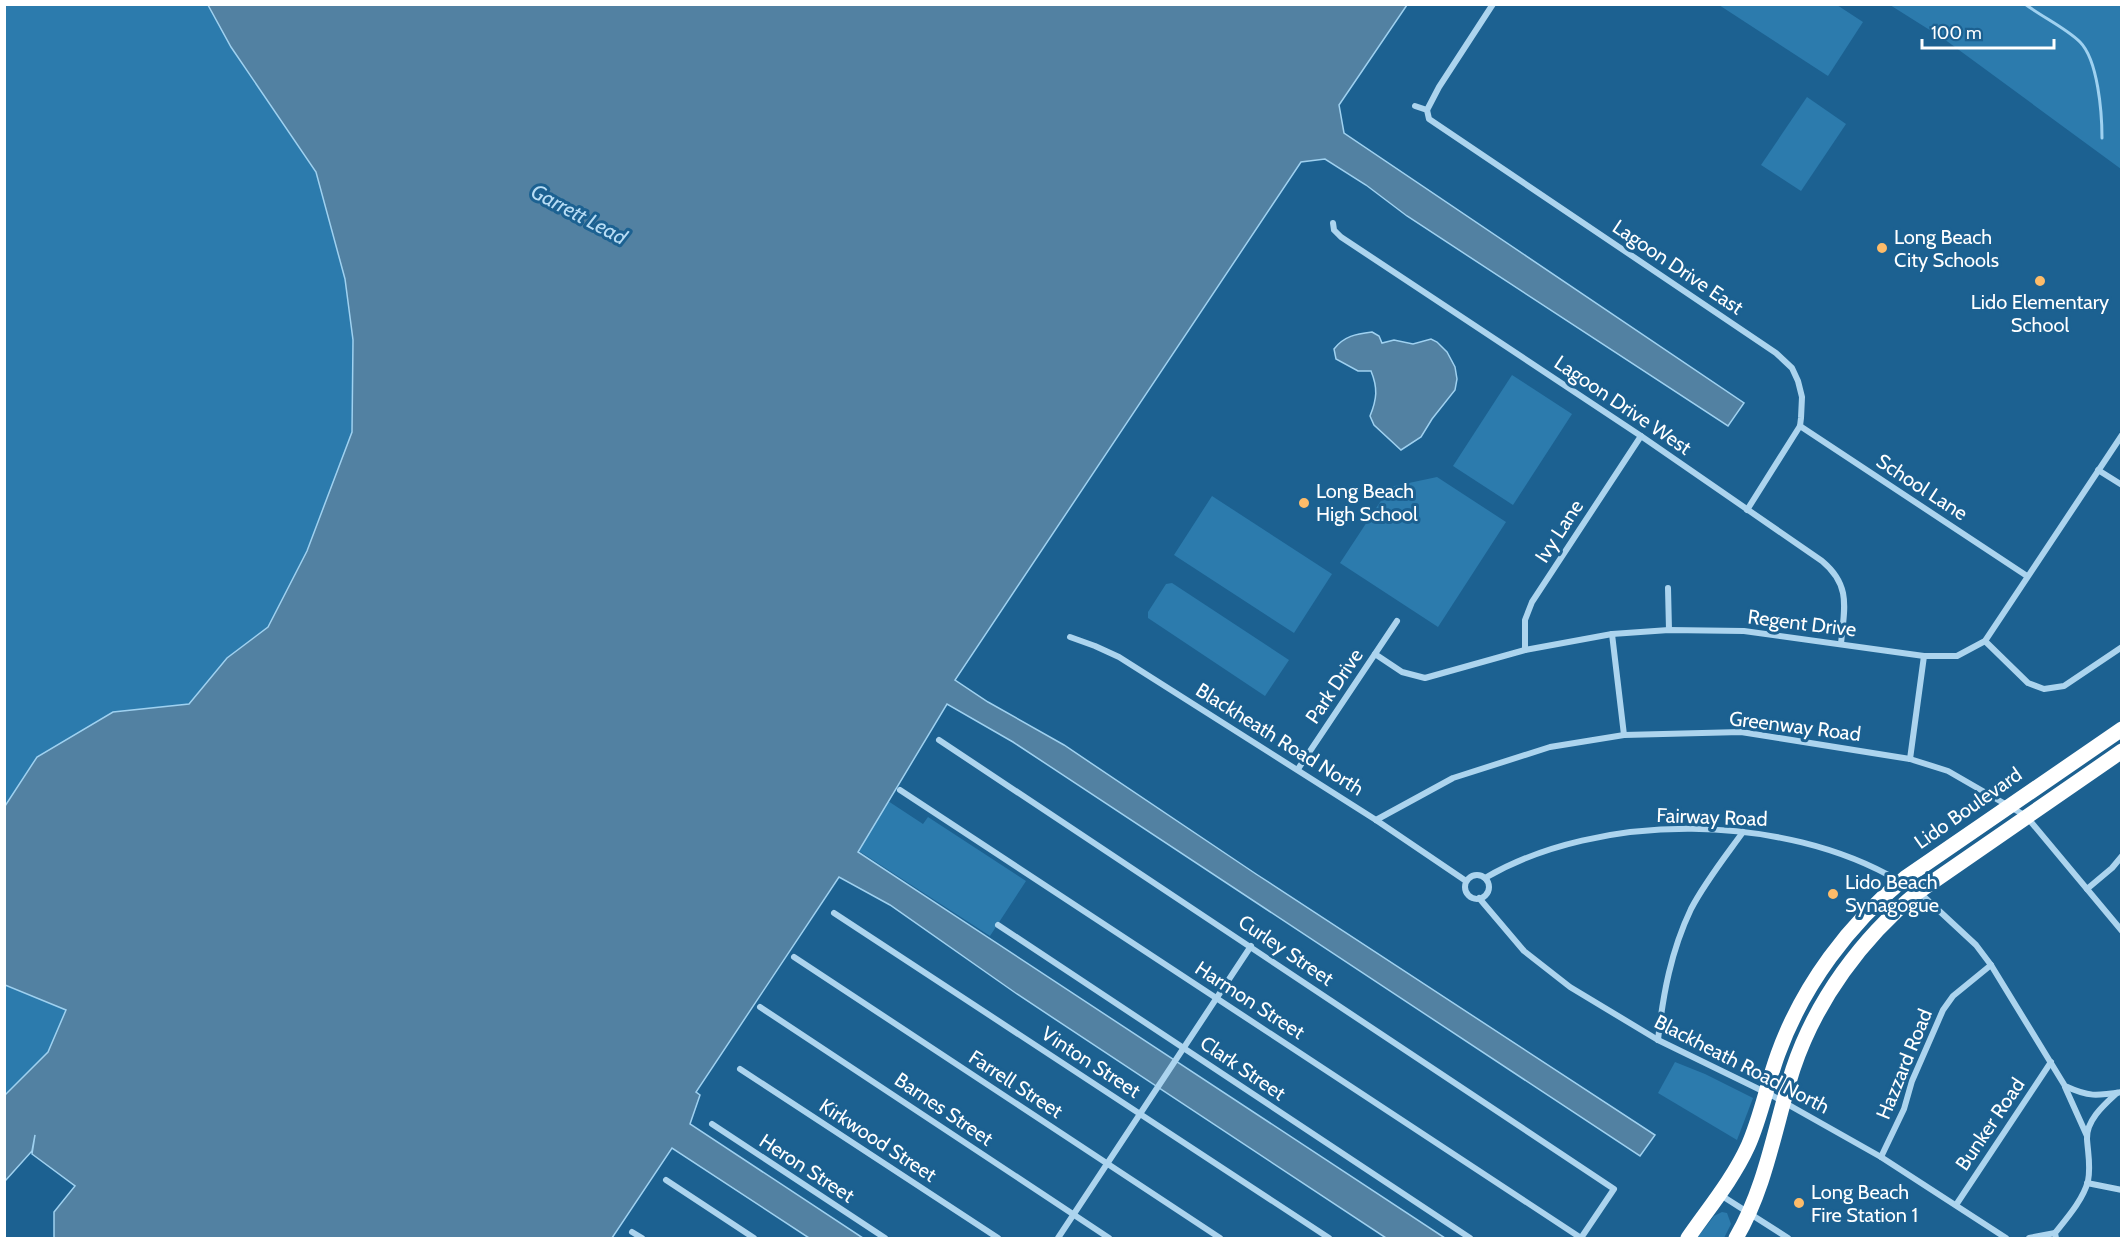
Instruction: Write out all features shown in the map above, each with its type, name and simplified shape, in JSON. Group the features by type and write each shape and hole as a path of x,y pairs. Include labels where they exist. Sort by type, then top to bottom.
{"highway":[{"name":"Lido Boulevard","path":"1688,1239 1748,1148 1784,1038 1814,982 1846,937 1900,882 2121,729"},
{"name":"Lido Boulevard","path":"1736,1239 1749,1213 1764,1172 1801,1047 1824,1001 1868,940 1918,892 2121,751"}],"street":[{"path":"1427,110 1438,87 1493,4"},
{"name":"Lagoon Drive East","path":"1415,106 1427,110 1429,119 1785,360 1795,374 1800,389 1802,410 1800,426"},
{"name":"Lagoon Drive West","path":"1333,223 1334,230 1341,237 1641,436 1822,561 1842,584 1845,598 1841,644"},
{"path":"1747,510 1800,426"},
{"name":"School Lane","path":"1800,426 2027,576"},
{"name":"Regent Drive","path":"1375,654 1402,672 1425,678 1525,650 1612,634 1670,630 1744,631 1924,656 1957,656 1985,640 2121,435"},
{"name":"Ivy Lane","path":"1525,650 1525,620 1532,602 1641,436"},
{"path":"2098,470 2121,485"},
{"path":"1668,588 1670,630"},
{"name":"Park Drive","path":"1298,769 1397,621"},
{"path":"1612,634 1624,735"},
{"name":"Blackheath Road North","path":"1070,637 1095,645 1119,657 1298,769 1466,881"},
{"path":"1985,640 2028,683 2044,689 2064,686 2121,647"},
{"path":"1910,759 1924,656"},
{"name":"Greenway Road","path":"1376,820 1453,778 1550,747 1624,735 1741,732 1910,759 1948,771 2026,816 2121,931"},
{"name":"Curley Street","path":"939,740 1614,1189 1581,1238"},
{"name":"Harmon Street","path":"900,790 1581,1238"},
{"name":"Fairway Road","path":"1466,881 1475,875 1485,878 1506,866 1540,852 1600,837 1671,829 1743,832 1788,838 1832,850 1866,863 1900,882"},
{"path":"1658,1040 1666,982 1681,932 1701,892 1743,832"},
{"path":"2087,889 2112,868 2121,856"},
{"path":"1466,881 1465,888 1468,895 1479,898 1488,891 1485,878"},
{"path":"1918,892 1967,934 1991,965 2051,1062 2087,1136 2090,1161 2087,1183 2075,1208 2056,1236 2029,1239"},
{"name":"Blackheath Road North","path":"1479,898 1524,951 1560,980 1658,1040 1765,1092 1881,1157 2006,1239"},
{"name":"Vinton Street","path":"834,913 1329,1239"},
{"name":"Clark Street","path":"998,924 1470,1239"},
{"path":"1058,1239 1251,946"},
{"name":"Farrell Street","path":"794,957 1220,1239"},
{"name":"Hazzard Road","path":"1881,1157 1904,1109 1912,1081 1943,1010 1953,996 1991,965"},
{"name":"Barnes Street","path":"760,1007 1109,1239"},
{"name":"Bunker Road","path":"1956,1205 2051,1062"},
{"name":"Kirkwood Street","path":"740,1068 998,1239"},
{"path":"2064,1086 2082,1094 2101,1096 2120,1092"},
{"path":"2087,1136 2092,1121 2103,1105 2120,1092"},
{"name":"Heron Street","path":"712,1124 885,1239"},
{"path":"666,1180 754,1239"},
{"path":"2087,1183 2121,1190"},
{"path":"1719,1194 1788,1239"},
{"path":"632,1232 642,1239"}],"shaded area":[{"path":"5,5 208,5 231,47 316,172 345,279 353,340 352,432 307,551 268,627 227,658 189,705 113,712 5,806"},
{"path":"1719,5 1837,5 1863,22 1828,76"},
{"path":"1890,5 2121,5 2121,169 1944,39"},
{"path":"1807,97 1846,124 1801,191 1761,165"},
{"path":"1512,375 1572,414 1513,505 1453,466"},
{"path":"1437,477 1506,522 1438,627 1340,563 1390,487"},
{"path":"1212,496 1332,574 1294,633 1174,555"},
{"path":"1172,583 1289,660 1265,696 1148,618 1148,612 1166,584"},
{"path":"888,801 923,824 928,817 1026,881 990,936 859,851"},
{"path":"5,985 67,1010 48,1052 5,1095"},
{"path":"1675,1062 1753,1098 1737,1140 1658,1093"},
{"path":"1722,1212 1727,1213 1731,1224 1724,1238 1697,1238 1714,1216"}],"water":[{"name":"Garrett Lead","path":"208,5 1407,5 1339,105 1344,133 1744,403 1728,426 1407,216 1366,185 1325,159 1301,162 955,680 988,702 1064,745 1256,874 1655,1135 1640,1156 1013,742 947,704 858,852 1445,1238 1386,1238 1017,994 890,905 839,877 696,1092 700,1095 690,1124 863,1238 809,1238 672,1148 612,1238 54,1238 54,1212 75,1186 32,1154 35,1135 32,1151 5,1181 5,1095 48,1052 66,1010 5,985 5,806 37,757 113,712 189,704 227,658 268,627 307,551 352,432 353,340 345,279 316,172 231,47"},
{"path":"1372,332 1379,336 1382,343 1394,340 1413,344 1431,339 1447,352 1455,367 1457,379 1455,390 1421,437 1401,450 1374,425 1370,416 1376,394 1371,371 1358,371 1336,359 1334,349 1346,338"}],"waterway":[{"path":"2025,4 2068,32 2086,50 2098,87 2102,138"}],"place":[{"name":"Long Beach City Schools","path":"1882,248"},
{"name":"Lido Elementary School","path":"2040,281"},
{"name":"Long Beach High School","path":"1304,503"},
{"name":"Lido Beach Synagogue","path":"1833,894"},
{"name":"Long Beach Fire Station 1","path":"1799,1203"}]}
